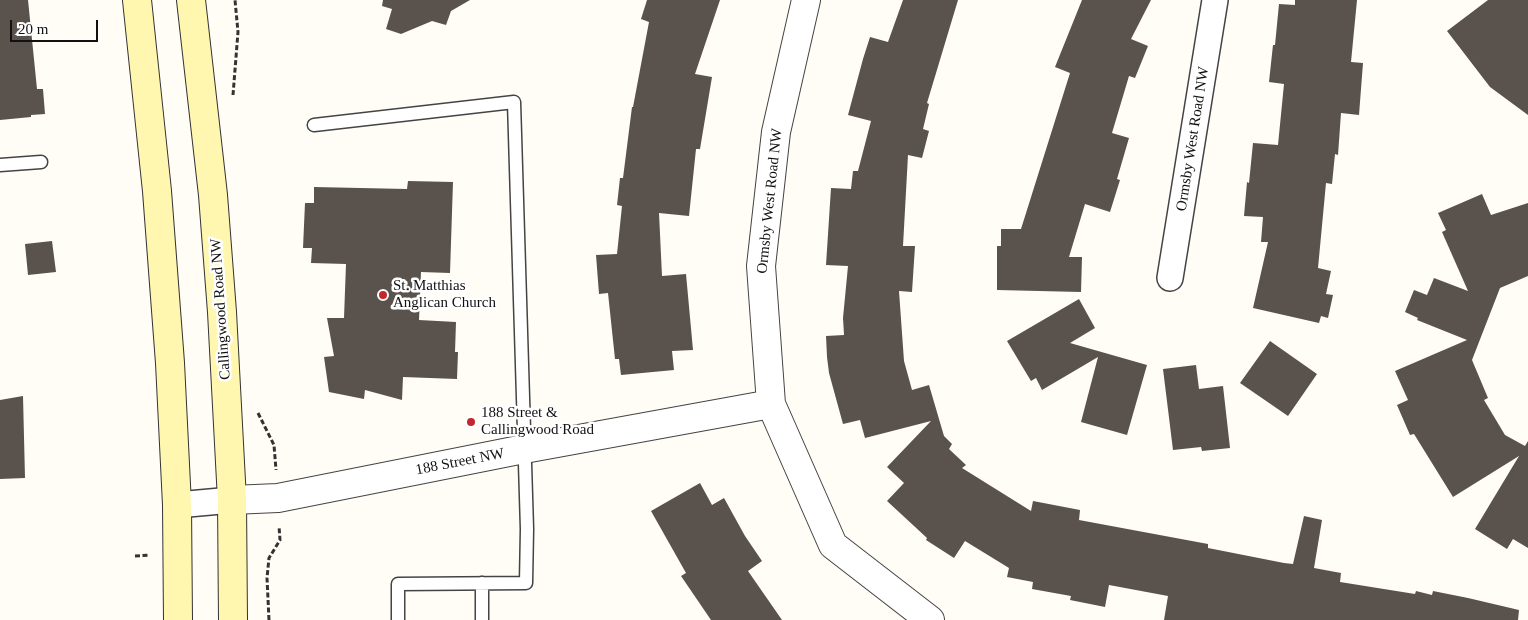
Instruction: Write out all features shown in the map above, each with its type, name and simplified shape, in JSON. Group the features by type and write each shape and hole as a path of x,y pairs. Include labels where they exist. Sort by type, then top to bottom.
{"main road":[{"path":"137,0 158,210 170,363 177,505 178,620"},
{"name":"Callingwood Road NW","path":"191,0 213,194 222,312 232,500 233,620"}],"street":[{"name":"Ormsby West Road NW","path":"771,404 762,266 776,132 806,0"},
{"name":"Ormsby West Road NW","path":"1170,278 1215,0"},
{"name":"188 Street NW","path":"177,505 278,498 524,449 771,404"},
{"path":"771,404 834,545 930,620"}],"lane":[{"path":"314,125 514,102 527,529 526,583 398,584 398,620"},
{"path":"0,165 41,162"},
{"path":"482,583 482,620"}],"building":[{"path":"0,0 28,0 37,89 43,89 45,114 0,120"},
{"path":"383,0 470,0 451,11 446,25 432,21 401,34 386,29 392,9 382,6"},
{"path":"647,0 720,0 695,74 712,77 700,149 696,149 689,216 659,213 662,276 686,274 693,350 672,351 674,370 621,375 619,359 615,359 608,293 599,294 596,255 617,254 622,206 617,205 620,178 623,178 632,107 649,22 641,19"},
{"path":"903,0 958,0 927,103 929,104 923,129 929,131 922,158 908,155 903,246 915,246 912,292 899,291 904,361 912,390 929,385 944,436 952,444 949,449 966,465 962,468 1031,511 1033,501 1080,510 1079,520 1208,544 1208,548 1284,563 1293,564 1304,516 1322,520 1314,568 1341,573 1340,582 1415,594 1416,591 1432,595 1433,591 1468,598 1519,610 1518,620 1164,620 1168,596 1109,585 1105,607 1070,600 1071,596 1032,589 1033,582 1007,577 1009,568 965,541 954,558 926,540 927,538 887,501 904,483 887,467 931,421 865,438 860,420 843,424 829,373 826,336 844,335 843,318 848,266 826,265 831,188 851,189 853,171 858,171 871,121 848,115 863,59 870,37 888,42"},
{"path":"1082,0 1151,0 1131,39 1148,46 1135,78 1129,76 1112,133 1129,138 1117,179 1120,180 1110,212 1085,204 1069,257 1082,257 1081,292 997,290 997,246 1001,246 1001,229 1021,229 1070,73 1055,67"},
{"path":"1295,0 1357,0 1351,62 1363,63 1359,115 1341,113 1338,155 1335,154 1332,184 1326,183 1318,268 1331,271 1326,294 1333,295 1328,318 1321,316 1319,323 1253,308 1268,242 1261,242 1263,217 1244,216 1253,143 1278,145 1284,84 1269,82 1273,45 1275,45 1279,4 1295,5"},
{"path":"1488,0 1528,0 1528,115 1490,87 1447,31"},
{"name":"St. Matthias Anglican Church","path":"408,181 453,182 450,273 421,272 419,320 456,322 455,352 458,352 457,379 403,377 402,400 365,390 364,399 329,392 324,357 334,356 327,318 344,318 346,264 311,263 312,248 303,248 305,203 314,203 314,187 407,189"},
{"path":"1482,194 1491,215 1528,203 1528,276 1500,288 1472,360 1488,398 1484,400 1505,435 1525,446 1528,441 1528,548 1513,539 1507,549 1475,529 1519,456 1453,497 1414,434 1410,435 1397,405 1408,400 1395,371 1467,340 1417,320 1418,318 1405,312 1414,290 1427,295 1434,278 1468,291 1442,232 1446,230 1438,213"},
{"path":"52,241 56,272 28,275 25,244"},
{"path":"1079,299 1095,328 1070,343 1147,365 1127,435 1081,422 1098,357 1042,390 1036,378 1031,381 1007,341"},
{"path":"1270,341 1317,374 1288,416 1240,383"},
{"path":"1196,365 1199,389 1223,386 1230,448 1202,451 1201,447 1173,450 1163,369"},
{"path":"23,396 25,478 0,479 0,400"},
{"path":"700,483 712,505 724,498 745,536 762,561 748,571 782,620 711,620 681,576 686,573 651,511"}],"place":[{"name":"St. Matthias Anglican Church","path":"383,295"},
{"name":"188 Street & Callingwood Road","path":"471,422"}]}
